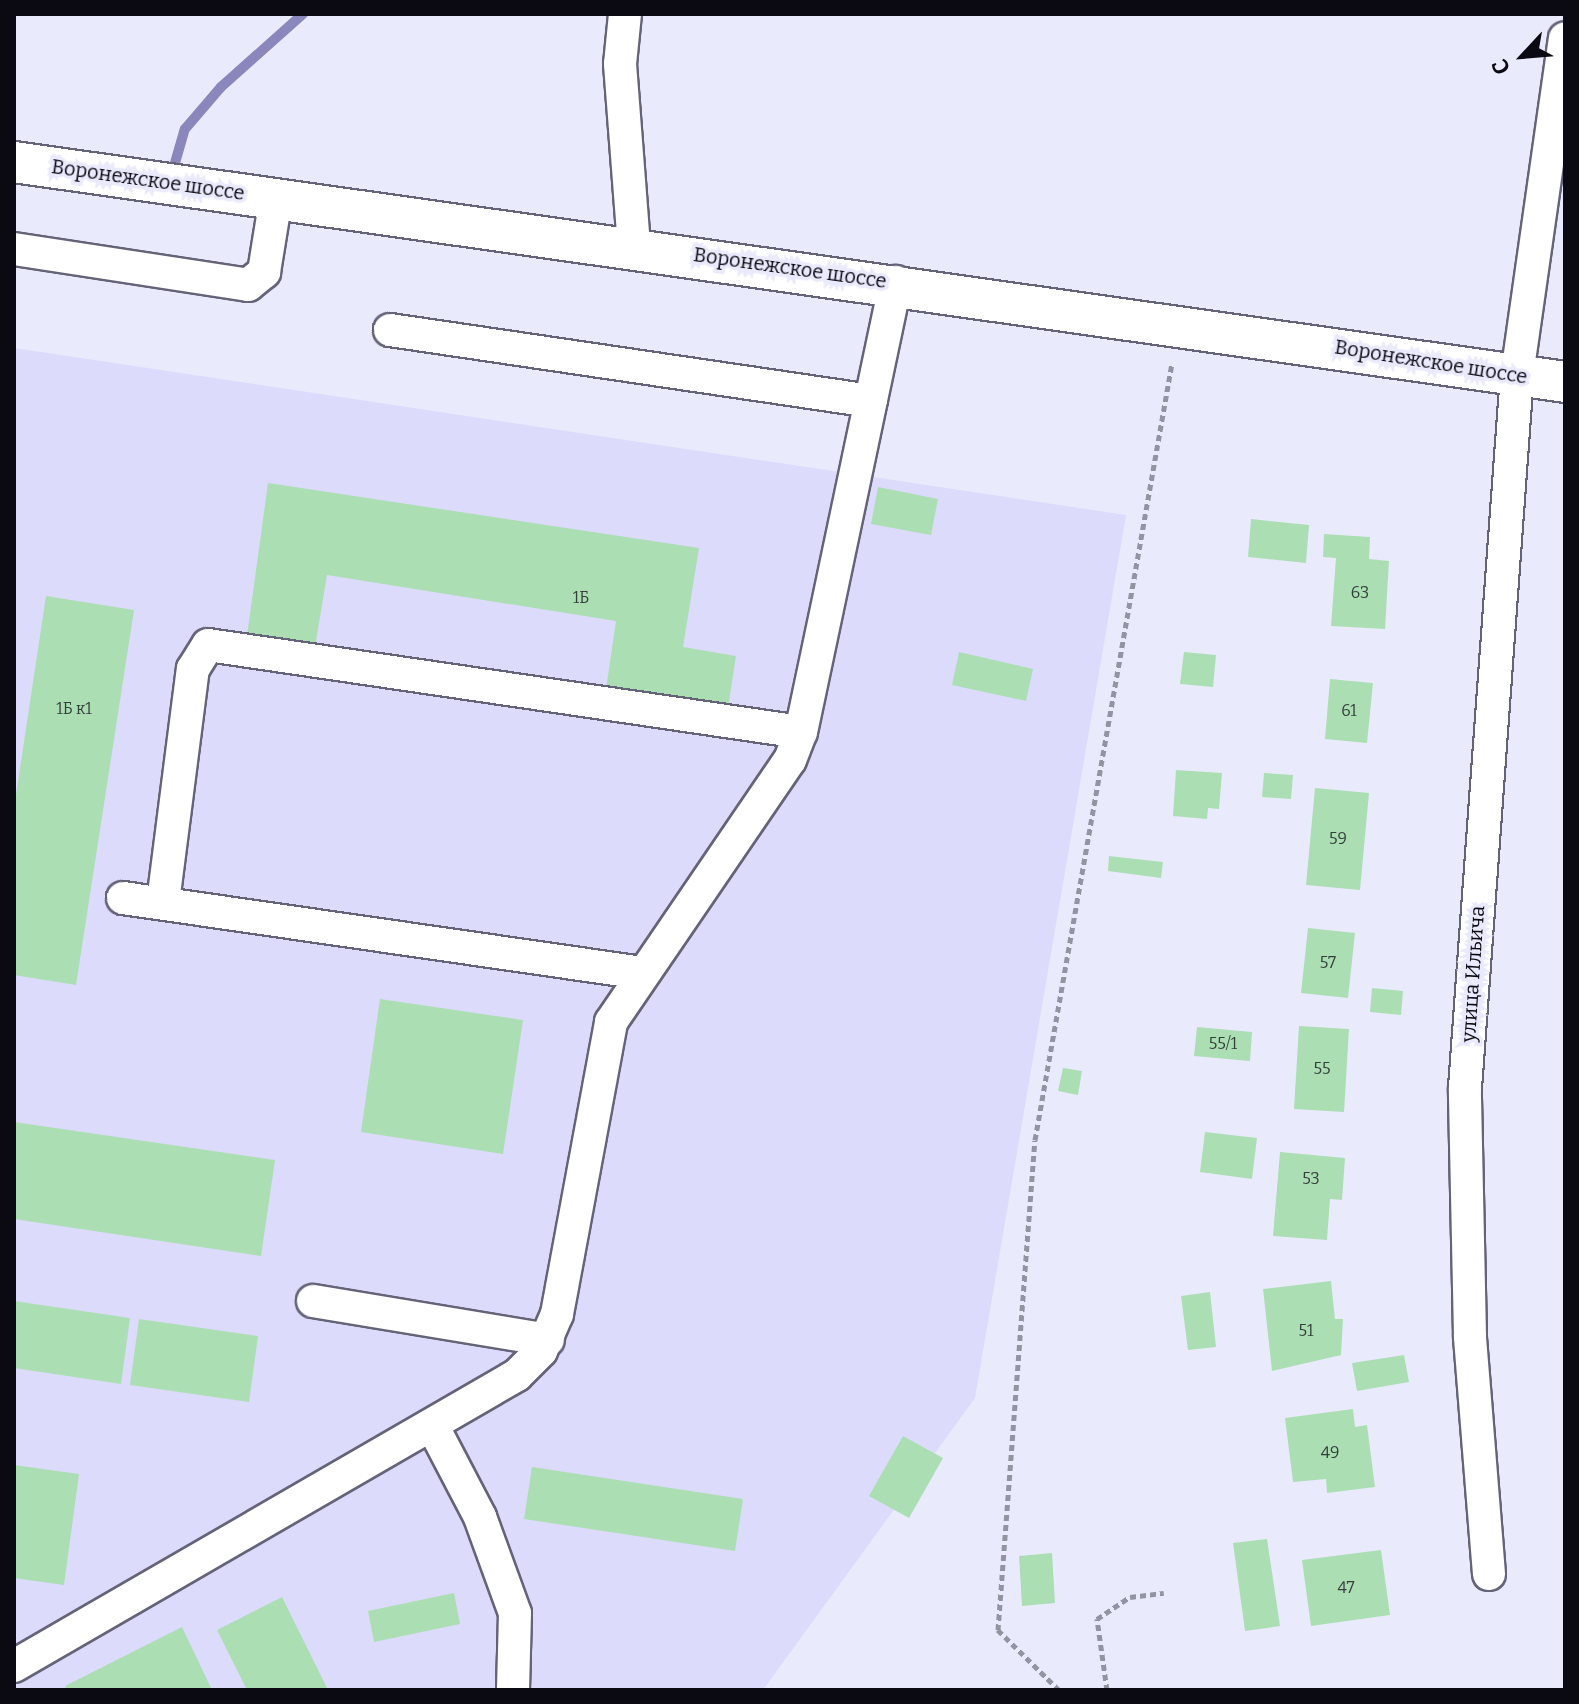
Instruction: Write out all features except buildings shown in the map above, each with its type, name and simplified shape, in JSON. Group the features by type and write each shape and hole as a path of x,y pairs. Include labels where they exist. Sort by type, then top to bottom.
{"main road":[{"name":"Воронежское шоссе","path":"14,162 896,282 1565,382"}],"street":[{"path":"625,14 620,64 634,247"},
{"name":"улица Ильича","path":"1489,1574 1462,1164 1517,375 1559,141 1565,38"},
{"path":"14,249 248,285 264,272 276,198"},
{"path":"14,1666 517,1375 548,1340 600,1053 642,973 790,760 801,732 896,282"},
{"path":"390,330 871,401"},
{"path":"163,902 193,669 208,645 801,732"},
{"path":"123,898 642,973"},
{"path":"313,1301 548,1340"},
{"path":"432,1425 480,1517 515,1613 513,1690"}],"path":[{"path":"1059,1690 998,1630 1035,1140 1179,324"},
{"path":"1107,1690 1097,1619 1130,1597 1164,1593"},
{"path":"1355,1690 1374,1690"}],"shaded area":[{"path":"14,348 1126,515 975,1398 763,1690 14,1690"}],"waterway":[{"path":"175,163 185,129 221,87 303,14"}]}
